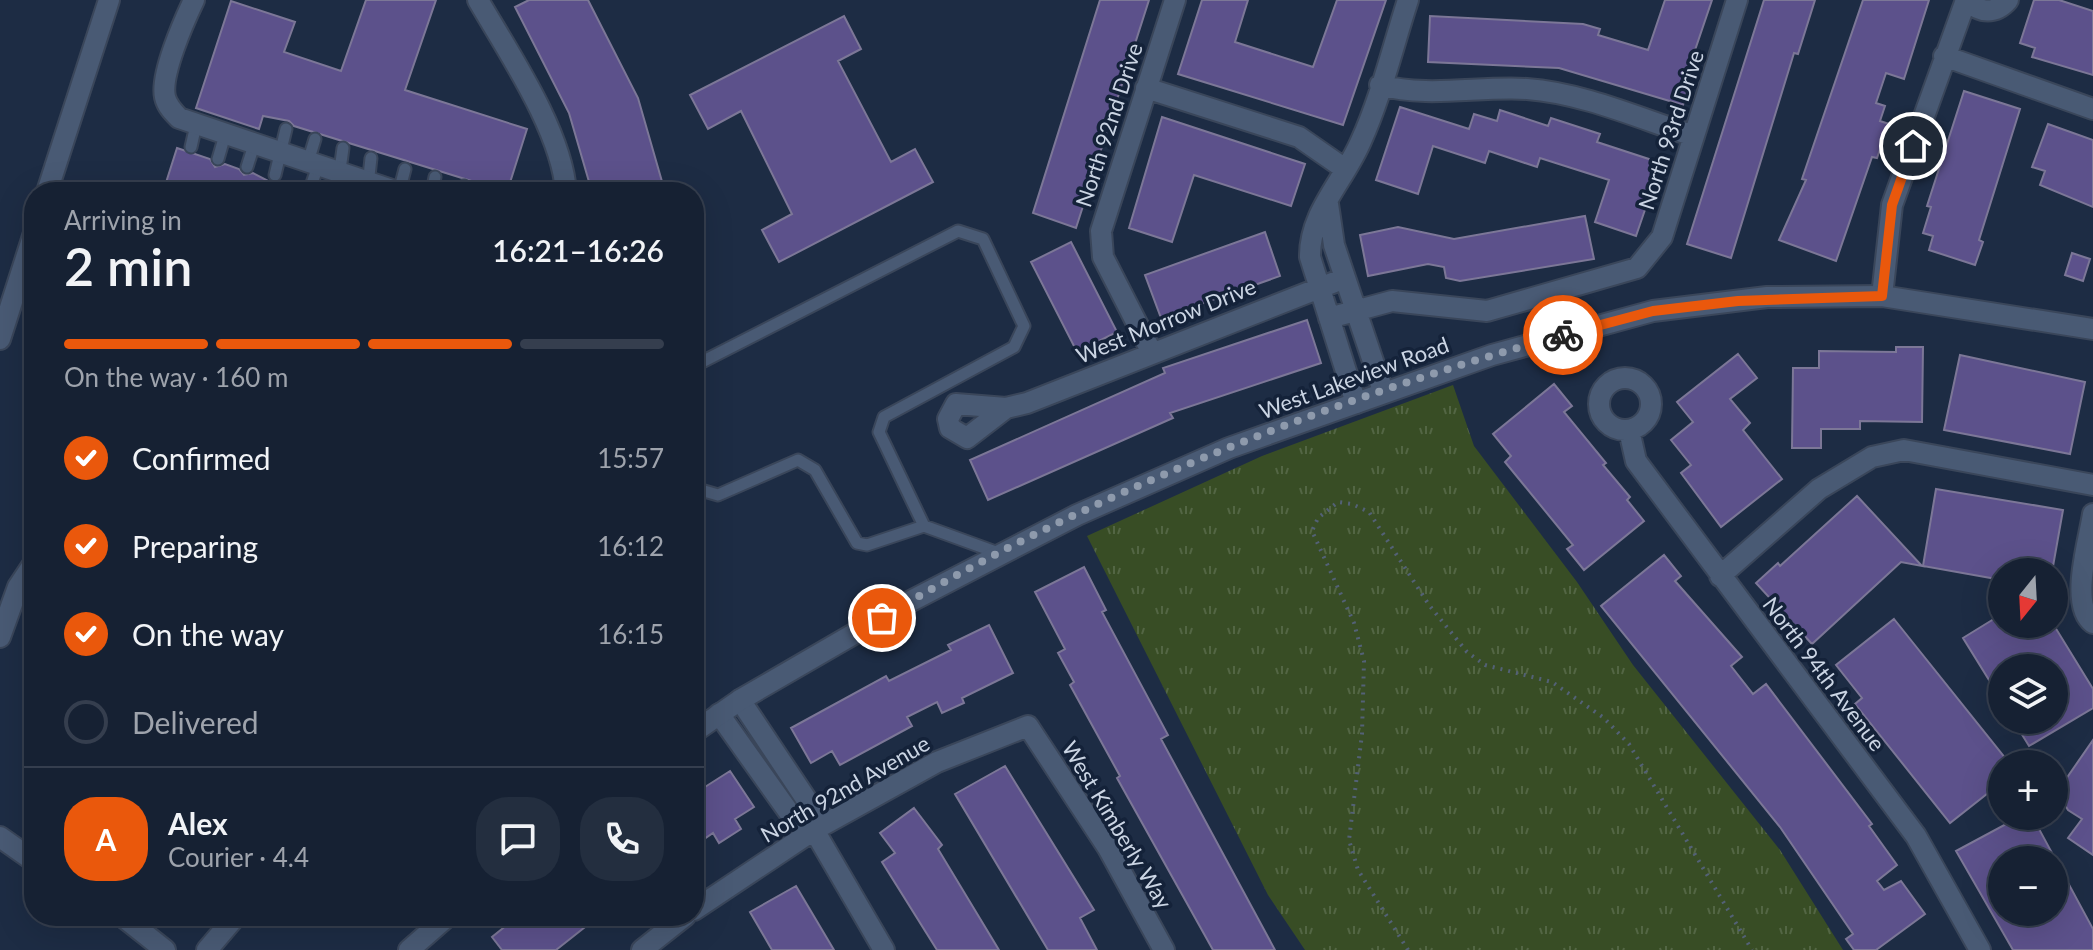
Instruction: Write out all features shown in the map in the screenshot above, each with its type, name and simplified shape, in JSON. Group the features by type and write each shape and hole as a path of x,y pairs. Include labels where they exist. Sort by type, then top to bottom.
{"street":[{"path":"50,182 109,0"},
{"path":"194,0 166,77 164,95 169,107 179,118 196,125 313,164 338,182"},
{"path":"478,0 515,60 554,147 563,182"},
{"name":"North 92nd Drive","path":"1151,351 1103,257 1101,231 1175,0"},
{"path":"1356,403 1310,257 1312,227 1328,204 1361,141 1408,0"},
{"name":"North 93rd Drive","path":"1355,309 1412,301 1487,311 1637,268 1662,237 1737,0"},
{"path":"1882,296 1892,205 1966,0 1980,10 1989,11 2008,0"},
{"path":"1944,56 2093,109"},
{"path":"1380,85 1428,92 1528,89 1564,95 1694,136"},
{"path":"1146,88 1299,137 1345,169"},
{"path":"1328,204 1334,245 1383,391"},
{"path":"0,339 24,264"},
{"name":"West Morrow Drive","path":"1006,408 1027,403 1151,351 1345,278"},
{"name":"West Lakeview Road","path":"704,725 740,700 909,602 1077,515 1229,448 1492,355 1653,311 1767,297 1882,296 2093,329"},
{"path":"1329,318 1355,309"},
{"name":"North 94th Avenue","path":"1629,430 1636,461 1916,836 1980,950"},
{"path":"1720,576 1819,489 1872,457 1904,450 2093,485"},
{"path":"2093,514 2080,596 2086,618 2093,623"},
{"path":"0,637 24,578"},
{"path":"740,700 810,805 814,830 884,950"},
{"path":"719,714 793,818 814,830"},
{"name":"North 92nd Avenue","path":"704,903 814,830 937,762 1028,726"},
{"name":"West Kimberly Way","path":"1028,726 1108,848 1164,950"},
{"path":"0,837 24,854"},
{"path":"135,926 165,950"},
{"path":"207,950 227,926"},
{"path":"409,950 437,926"},
{"path":"642,950 672,926"}],"lane":[{"path":"191,147 196,125"},
{"path":"275,175 286,129"},
{"path":"218,159 225,135"},
{"path":"311,182 315,139"},
{"path":"247,167 254,145"},
{"path":"339,182 343,148"},
{"path":"368,182 371,158"},
{"path":"402,182 405,169"},
{"path":"434,182 435,177"},
{"path":"704,361 958,231 983,239 1024,326 1014,347 884,417 879,432 924,526"},
{"path":"704,491 718,495 798,460 815,470 857,543 867,545 924,526 1002,554"}],"path":[{"path":"1408,950 1358,870 1349,840 1362,734 1364,661 1354,623 1312,531 1318,518 1338,502 1369,512 1429,605 1467,652 1485,665 1552,682 1595,711 1629,744 1659,800 1752,950"}],"green space":[{"path":"1453,385 1474,446 1577,582 1633,665 1780,850 1843,950 1305,950 1268,895 1087,536 1262,456"}],"building":[{"path":"366,0 436,0 405,90 527,129 510,182 475,182 294,126 289,121 263,116 259,129 196,108 231,1 295,22 284,52 341,71"},
{"path":"529,0 588,0 638,98 662,182 589,182 569,113 515,7"},
{"path":"1100,0 1149,0 1076,228 1033,213"},
{"path":"1202,0 1248,0 1235,42 1313,67 1337,0 1386,0 1343,125 1178,74"},
{"path":"1665,0 1712,0 1691,62 1695,64 1683,105 1559,68 1428,62 1430,16 1583,24 1600,29 1598,35 1648,50"},
{"path":"1764,0 1815,0 1798,54 1794,53 1731,258 1687,244"},
{"path":"1863,0 1929,0 1904,79 1886,73 1876,103 1885,106 1880,121 1889,124 1877,158 1872,157 1836,261 1779,240 1806,180 1802,179"},
{"path":"2034,0 2059,0 2093,11 2093,75 2032,57 2035,48 2020,43"},
{"path":"844,16 861,49 838,61 891,162 915,149 933,182 779,262 762,230 792,214 741,111 708,129 690,95"},
{"path":"1964,91 2020,109 1979,240 1983,242 1975,265 1929,250 1933,236 1923,233 1931,207 1927,206"},
{"path":"1400,107 1469,129 1474,114 1497,121 1500,110 1548,126 1551,118 1600,134 1597,142 1661,163 1636,236 1595,222 1609,180 1540,158 1537,167 1489,151 1485,163 1433,146 1418,194 1376,180"},
{"path":"1162,117 1305,164 1291,206 1194,175 1172,242 1129,228"},
{"path":"2048,124 2093,140 2093,207 2040,185 2045,171 2032,167"},
{"path":"177,148 210,159 215,167 225,164 239,169 244,175 253,173 270,182 166,182"},
{"path":"1585,216 1594,259 1460,281 1446,278 1444,267 1428,264 1368,276 1360,235 1398,227 1454,239"},
{"path":"1265,232 1280,276 1161,318 1145,275"},
{"path":"1071,242 1117,332 1077,352 1031,262"},
{"path":"2072,253 2090,259 2083,281 2065,275"},
{"path":"1307,320 1321,363 1170,413 1173,418 988,500 970,460 1165,373 1163,368"},
{"path":"1896,347 1923,347 1922,422 1860,421 1860,429 1821,429 1821,448 1792,448 1793,368 1819,368 1819,351 1896,352"},
{"path":"1738,354 1757,378 1730,399 1750,423 1743,430 1782,479 1721,527 1681,473 1691,465 1671,440 1693,422 1677,402"},
{"path":"1960,355 2085,382 2070,454 1944,430"},
{"path":"1554,384 1572,406 1564,412 1606,463 1603,465 1630,497 1627,500 1644,521 1584,570 1567,549 1573,545 1505,462 1511,456 1493,434"},
{"path":"1936,489 2063,510 2054,558 1988,558 1988,578 1923,566"},
{"path":"1857,496 1922,566 1901,562 1812,644 1756,583 1778,563 1780,566"},
{"path":"1664,555 1681,576 1675,581 1742,657 1731,666 1753,694 1766,684 1872,824 1869,826 1897,865 1877,881 1884,890 1901,881 1925,914 1876,950 1854,950 1846,939 1853,934 1780,827 1601,606"},
{"path":"1084,567 1106,610 1102,612 1168,735 1161,739 1275,950 1213,950 1117,778 1120,776 1070,685 1074,682 1058,653 1065,649 1035,592"},
{"path":"1894,619 1999,750 1988,750 1988,793 1950,823 1855,704 1862,698 1836,665"},
{"path":"1988,623 1988,638 2062,638 2093,689 2093,708 2068,723 2068,654 1988,654 1988,678 1963,638"},
{"path":"989,625 1013,673 962,698 964,703 942,713 937,702 907,717 912,726 840,765 832,751 811,763 791,728 886,676 889,681 951,650 948,645"},
{"path":"2022,734 2049,734 2029,746"},
{"path":"2093,740 2093,855 2068,838 2082,819 2068,810 2068,776"},
{"path":"1005,766 1094,910 1080,918 1097,950 1048,950 955,794"},
{"path":"730,771 754,807 735,819 741,829 719,843 713,833 704,839 704,788"},
{"path":"914,808 942,845 938,849 999,950 937,950 882,862 895,853 880,833"},
{"path":"1995,830 2040,830 2048,846 1988,846 1988,907 1956,851"},
{"path":"2068,883 2093,929 2093,950 2013,950 1999,926 2068,926"},
{"path":"796,886 834,950 772,950 750,912"},
{"path":"506,926 586,926 556,950 502,950 492,937"}],"way so far":[{"path":"882,618 1077,515 1229,448 1432,374 1563,335"}],"route":[{"path":"1563,335 1653,311 1767,297 1882,296 1892,205 1913,146"}]}
